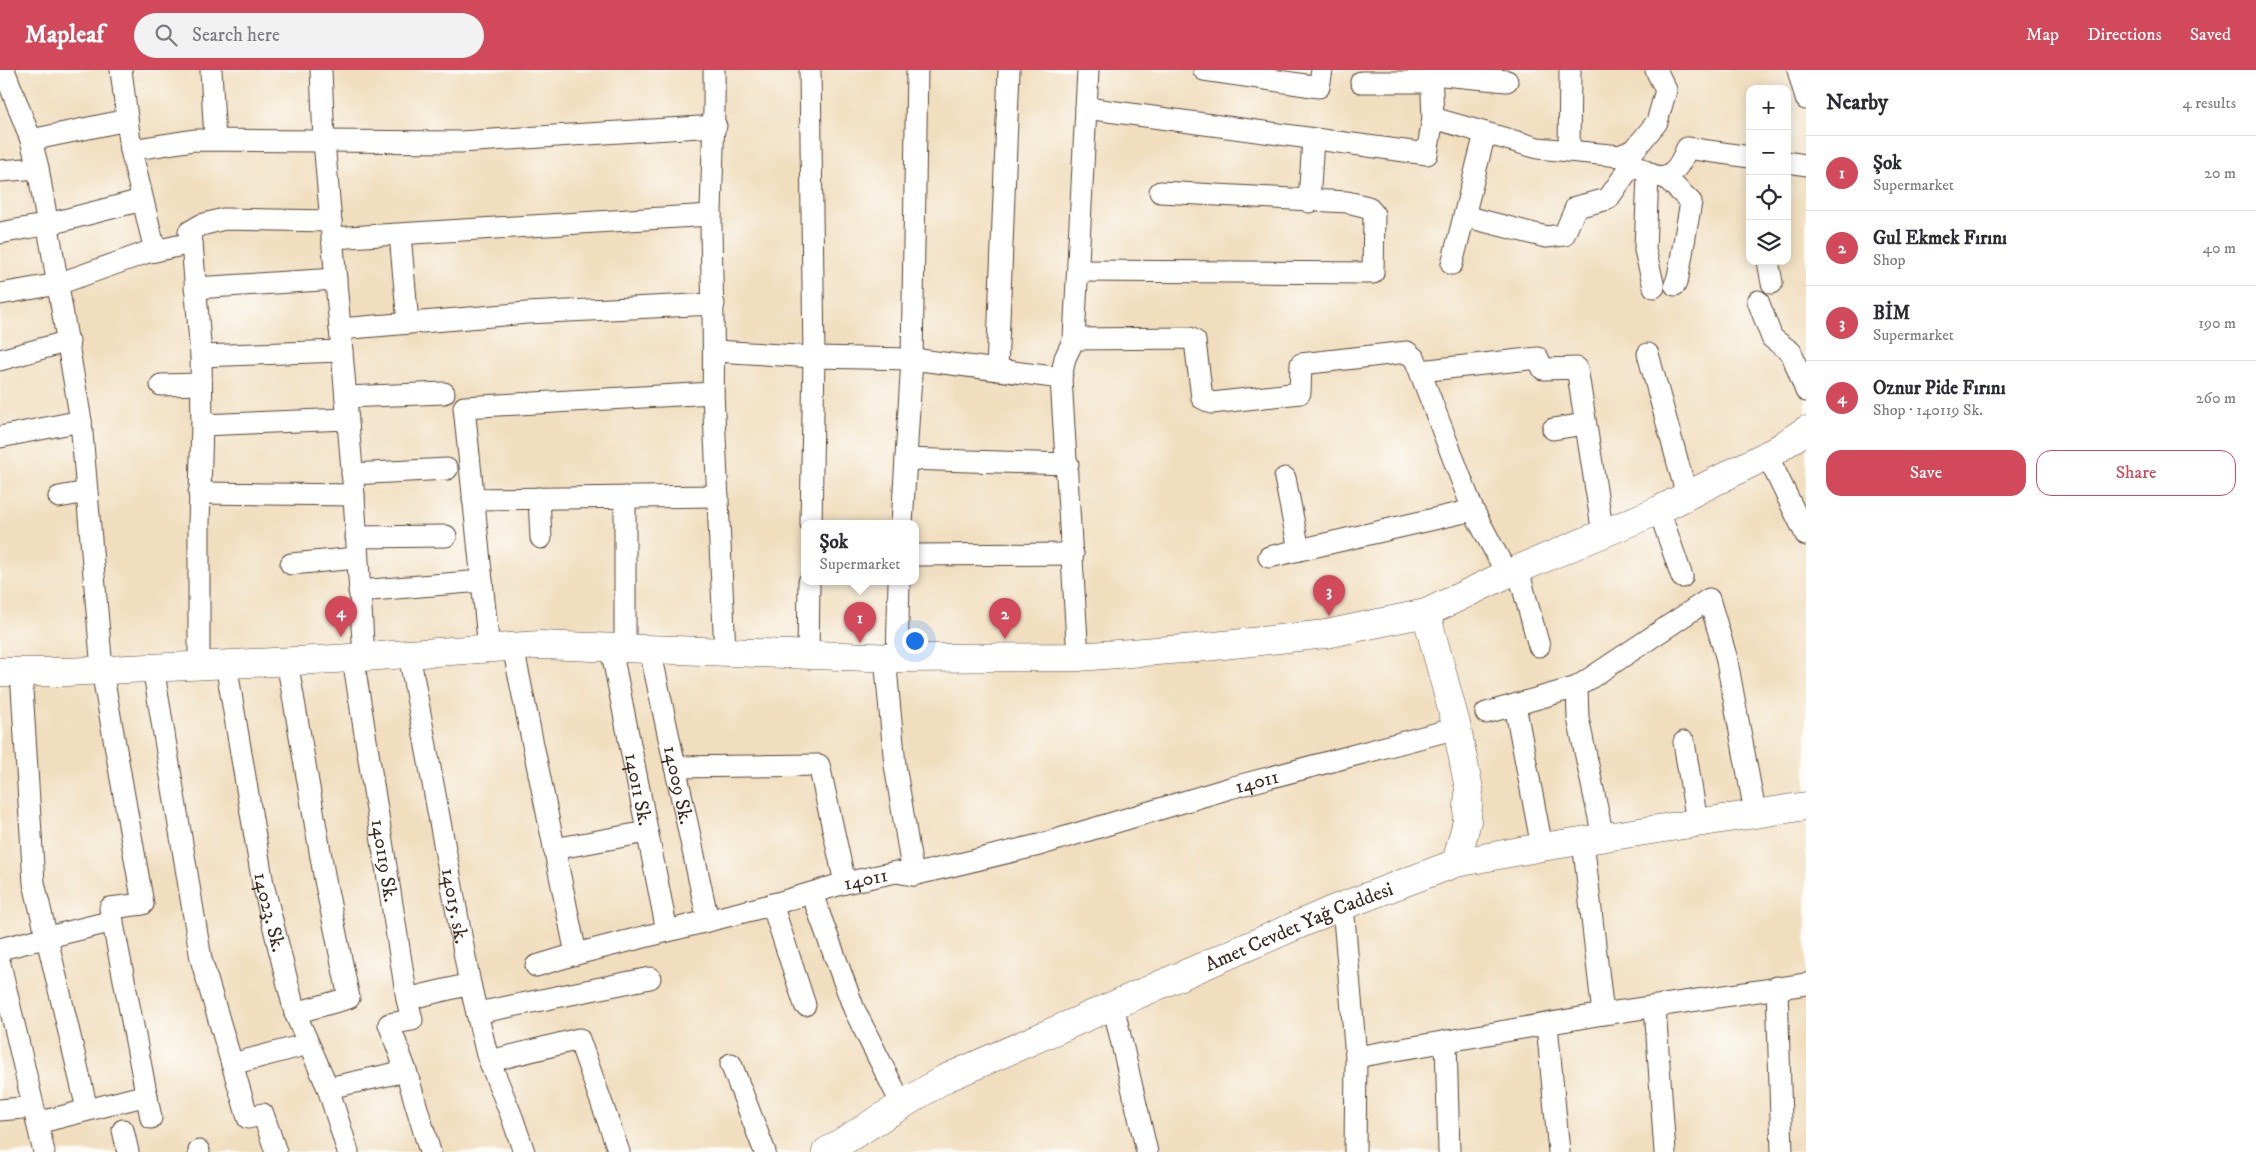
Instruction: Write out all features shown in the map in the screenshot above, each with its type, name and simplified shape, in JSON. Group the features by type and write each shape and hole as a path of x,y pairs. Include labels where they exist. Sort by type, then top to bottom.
{"main road":[{"path":"10,672 153,668 539,645 891,657 1078,657 1196,648 1326,634 1426,613 1512,572 1659,510 1767,455 1806,430"},
{"path":"1426,613 1457,728 1468,789 1467,821 1456,863"},
{"name":"Amet Cevdet Yağ Caddesi","path":"826,1152 944,1079 1343,906 1456,863 1755,812 1806,806"}],"street":[{"path":"121,70 131,150 155,251"},
{"path":"211,70 215,140"},
{"name":"140119 Sk.","path":"321,70 324,141 358,558 360,591 358,657 412,1020 389,1024 406,1071"},
{"path":"714,70 716,126 712,215 713,393 725,652"},
{"path":"810,70 814,357 811,520"},
{"path":"902,520 912,360 917,70"},
{"path":"997,370 1009,70"},
{"path":"1078,657 1068,464 1061,378 1064,358 1074,339 1088,70"},
{"path":"1204,70 1319,87 1322,70"},
{"path":"1569,151 1570,70"},
{"path":"1642,167 1691,202 1678,277 1664,286 1645,250 1642,167 1634,148 1657,122 1666,90 1656,70"},
{"path":"1798,70 1806,99"},
{"path":"10,71 7,96 31,140 38,168 82,421 102,670 143,904 110,908 151,1118"},
{"path":"1086,108 1427,154 1433,118 1432,76"},
{"path":"1361,82 1432,76 1507,81"},
{"path":"1433,118 1538,148 1569,151 1642,167 1681,164 1687,148 1746,156"},
{"path":"31,140 127,120"},
{"path":"131,150 194,140 460,142 716,126"},
{"path":"1452,264 1484,133"},
{"path":"1309,202 1313,139"},
{"path":"1791,163 1806,165"},
{"path":"1464,216 1546,237 1564,235 1576,207 1608,199 1642,167"},
{"path":"0,171 38,168"},
{"path":"1078,271 1373,273 1374,214 1368,207 1347,202 1309,202 1160,192"},
{"path":"0,234 49,224 142,200"},
{"path":"199,665 201,356 192,243 189,232 201,225 224,219 400,235 712,215"},
{"path":"400,235 408,323"},
{"path":"0,294 58,284 155,251 192,243"},
{"path":"1769,265 1772,284"},
{"path":"196,288 336,279"},
{"path":"1758,301 1772,338 1790,352 1806,391"},
{"path":"340,329 527,313 714,304"},
{"path":"1074,339 1190,338 1195,341 1202,398 1212,403 1300,393 1301,364 1407,352 1415,359 1473,510 1512,572 1539,646"},
{"path":"0,360 69,342"},
{"path":"714,351 912,360 1061,378"},
{"path":"201,356 342,352"},
{"path":"1648,354 1687,496"},
{"path":"1420,371 1538,358 1543,370 1577,368 1603,534"},
{"path":"161,385 201,384"},
{"path":"346,397 444,393"},
{"path":"576,954 554,849 482,581 464,407 713,393"},
{"path":"202,425 348,419"},
{"path":"0,437 82,421"},
{"path":"1553,429 1585,424"},
{"path":"1767,455 1806,536"},
{"path":"906,459 1068,464"},
{"path":"200,493 353,484 448,469"},
{"path":"1285,478 1299,550"},
{"path":"59,497 87,492"},
{"path":"473,498 718,496"},
{"path":"625,497 629,649"},
{"path":"539,498 541,538"},
{"path":"1269,557 1473,510"},
{"path":"1659,510 1682,577"},
{"path":"356,537 446,536"},
{"path":"919,554 1073,554"},
{"path":"291,564 358,558"},
{"path":"360,591 482,581"},
{"path":"808,655 809,585"},
{"path":"899,585 891,657 895,765 913,875"},
{"path":"1486,713 1577,687 1709,599 1726,656 1755,812"},
{"name":"14009 Sk.","path":"629,649 675,767 708,921"},
{"name":"14011 Sk.","path":"629,649 647,832 667,931"},
{"name":"14015. sk.","path":"409,654 470,984 490,1061 524,1152"},
{"path":"288,661 326,880 349,998 295,1013"},
{"name":"14023. Sk.","path":"226,664 263,884 295,1013 328,1088 348,1152"},
{"path":"153,668 201,959 248,1118 263,1114 276,1152"},
{"path":"10,672 34,882 87,1109"},
{"path":"1577,687 1578,718 1593,839 1603,1014"},
{"path":"1515,705 1542,847"},
{"name":"14011","path":"536,966 576,954 812,894 845,883 896,872 913,875 1039,845 1230,788 1457,728"},
{"path":"1684,742 1697,822"},
{"path":"675,767 819,764 845,883"},
{"path":"554,849 647,832"},
{"path":"812,894 854,1009 902,1105"},
{"path":"772,904 805,1005"},
{"path":"1343,906 1356,1057 1355,1152"},
{"path":"0,949 113,921"},
{"path":"0,964 44,1152"},
{"path":"477,1013 650,978"},
{"path":"408,999 470,984"},
{"path":"1356,1057 1603,1014 1655,1008 1777,986 1806,984"},
{"path":"1777,986 1782,1152"},
{"path":"1113,1005 1147,1152"},
{"path":"1655,1008 1665,1152"},
{"path":"1547,1025 1559,1152"},
{"path":"490,1061 579,1039 619,1152"},
{"path":"1446,1041 1449,1152"},
{"path":"232,1064 308,1044"},
{"path":"731,1064 766,1152"},
{"path":"328,1088 406,1071 430,1152"},
{"path":"0,1110 35,1115 87,1109 147,1095"},
{"path":"123,1130 128,1152"}],"place":[{"name":"BİM","path":"1329,616"},
{"name":"Oznur Pide Fırını","path":"341,637"},
{"name":"Gul Ekmek Fırını","path":"1005,639"},
{"name":"Şok","path":"860,643"}]}
